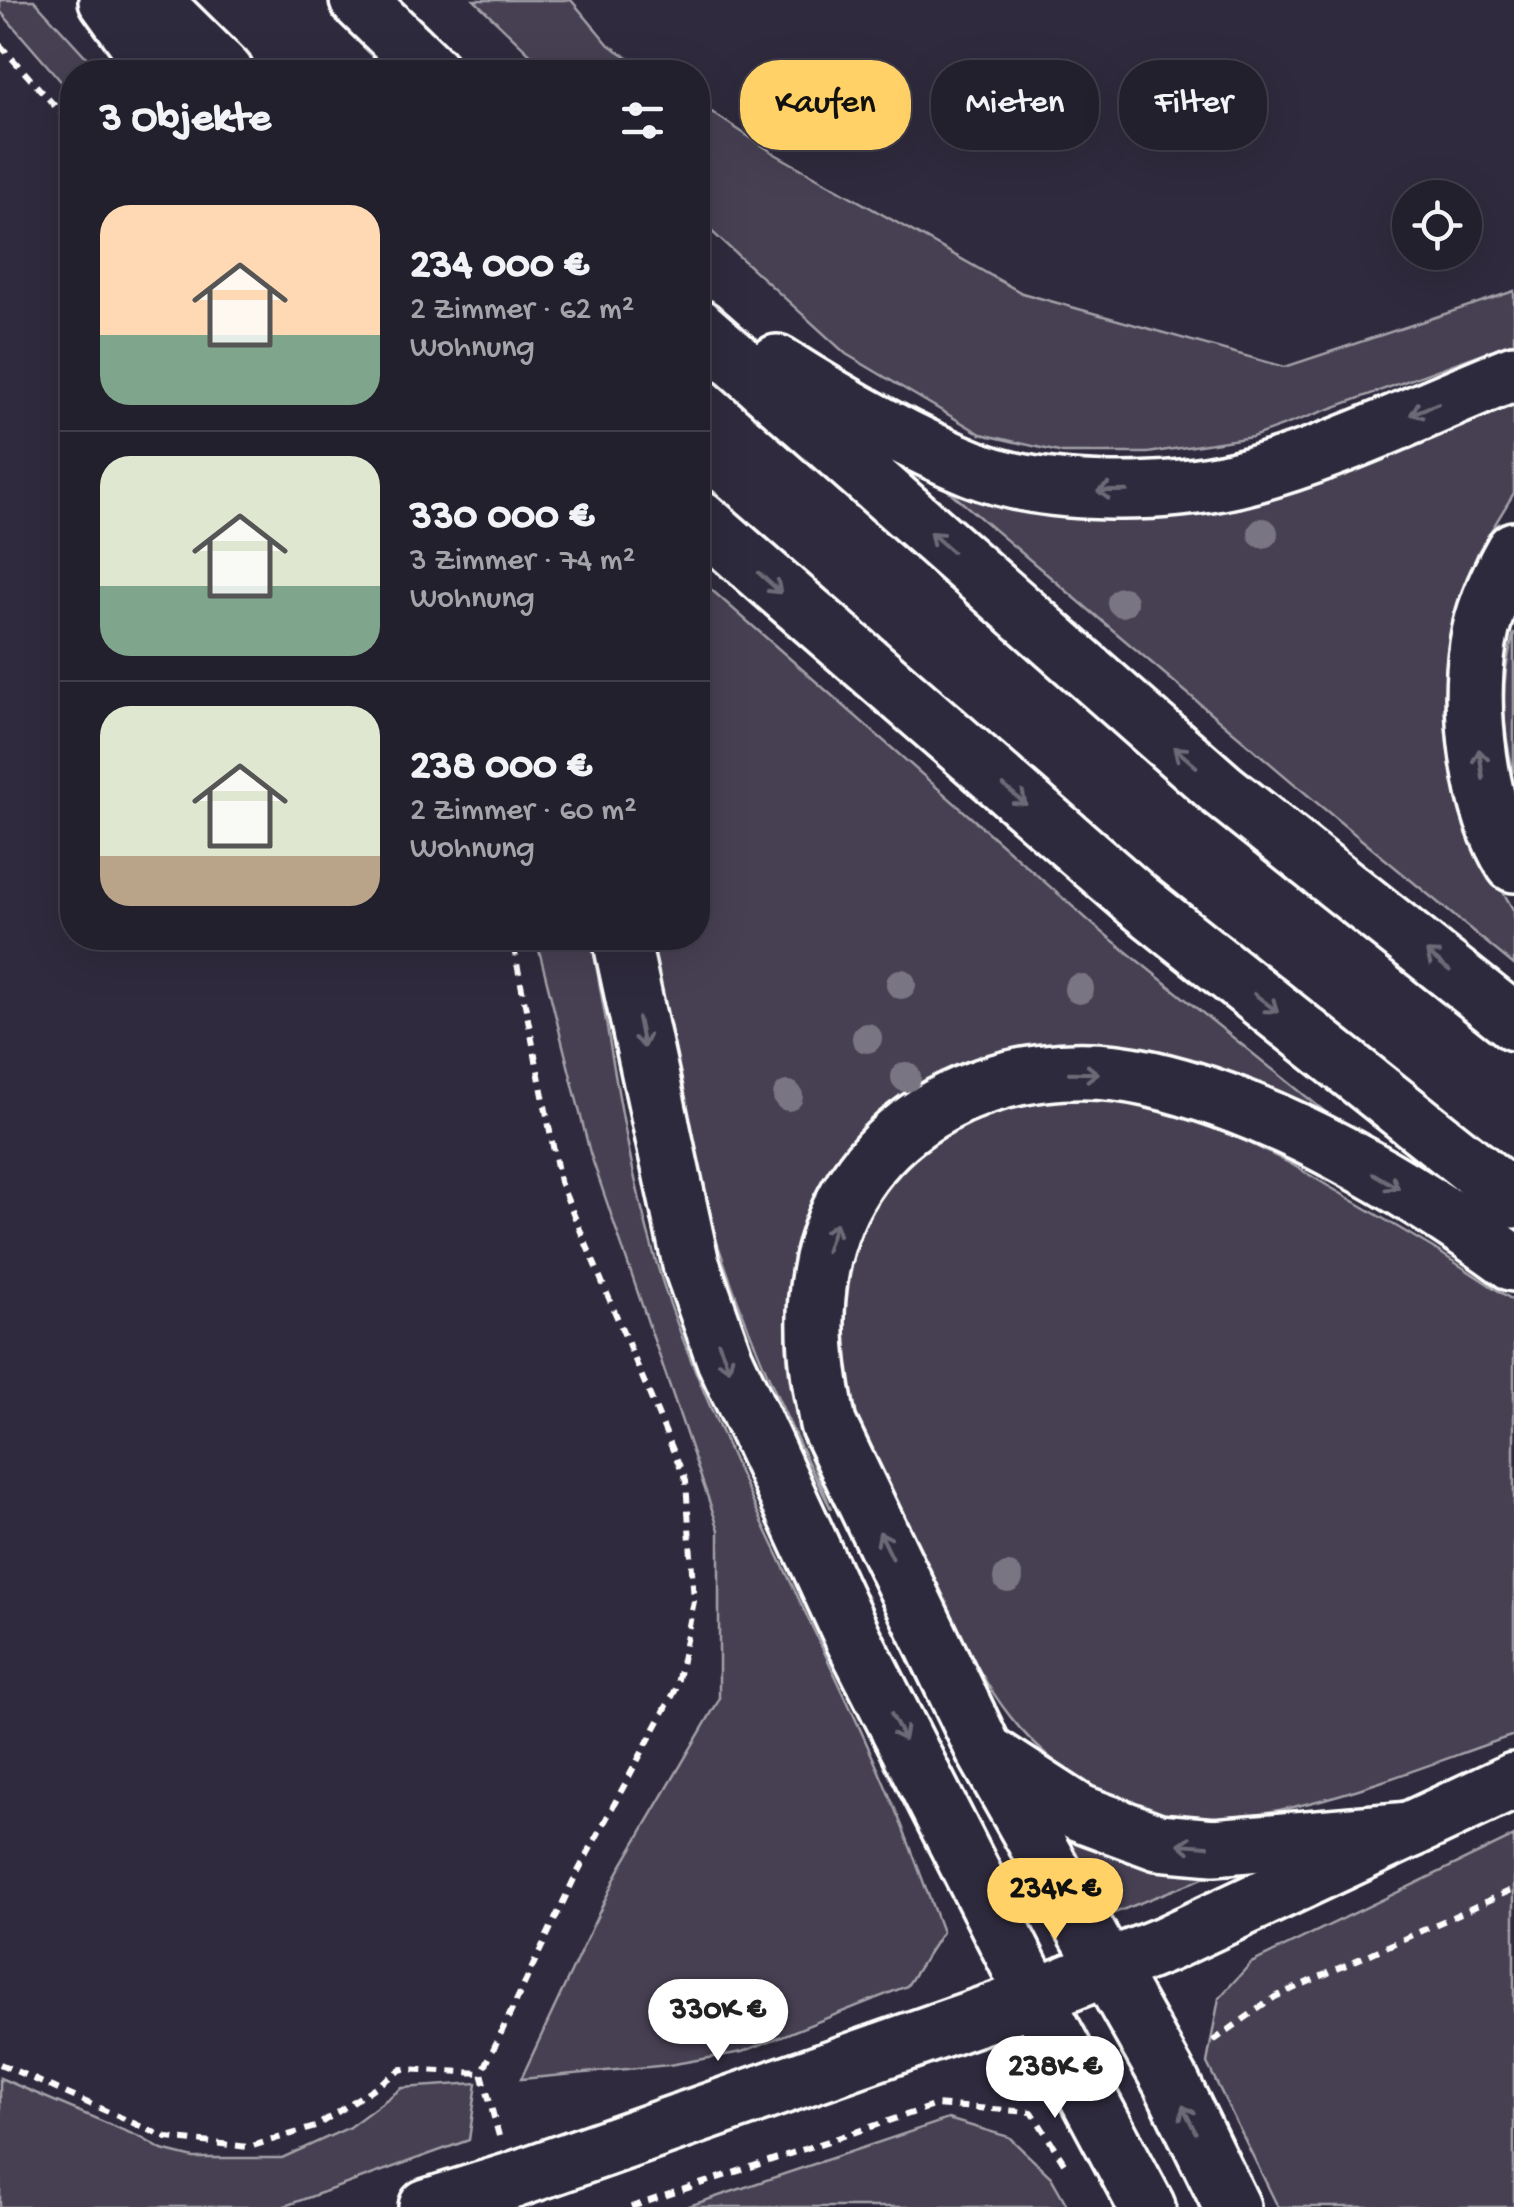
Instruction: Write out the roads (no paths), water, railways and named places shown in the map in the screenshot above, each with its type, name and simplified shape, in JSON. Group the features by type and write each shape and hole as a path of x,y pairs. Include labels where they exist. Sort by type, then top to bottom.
{"main road":[{"path":"107,0 151,60"},
{"path":"152,0 214,60"},
{"path":"358,0 420,60"},
{"path":"710,319 828,396 974,470 1070,492 1142,490 1234,480 1316,455 1514,373"},
{"path":"710,338 1222,790 1514,1022"},
{"path":"710,527 1138,901 1514,1200"},
{"path":"1514,550 1492,597 1478,644 1475,698 1481,775 1514,864"},
{"path":"625,950 692,1264 725,1360 854,1640 1146,2207"},
{"path":"1232,2207 1170,2080 984,1750 828,1424 818,1377 814,1328 820,1272 834,1224 874,1158 902,1130 944,1102 1030,1074 1088,1072 1148,1078 1221,1099 1302,1133 1459,1223 1514,1263"},
{"path":"984,1750 1080,1813 1158,1842 1214,1847 1410,1830"},
{"path":"427,2207 1035,1997 1166,1944 1514,1782"}]}
